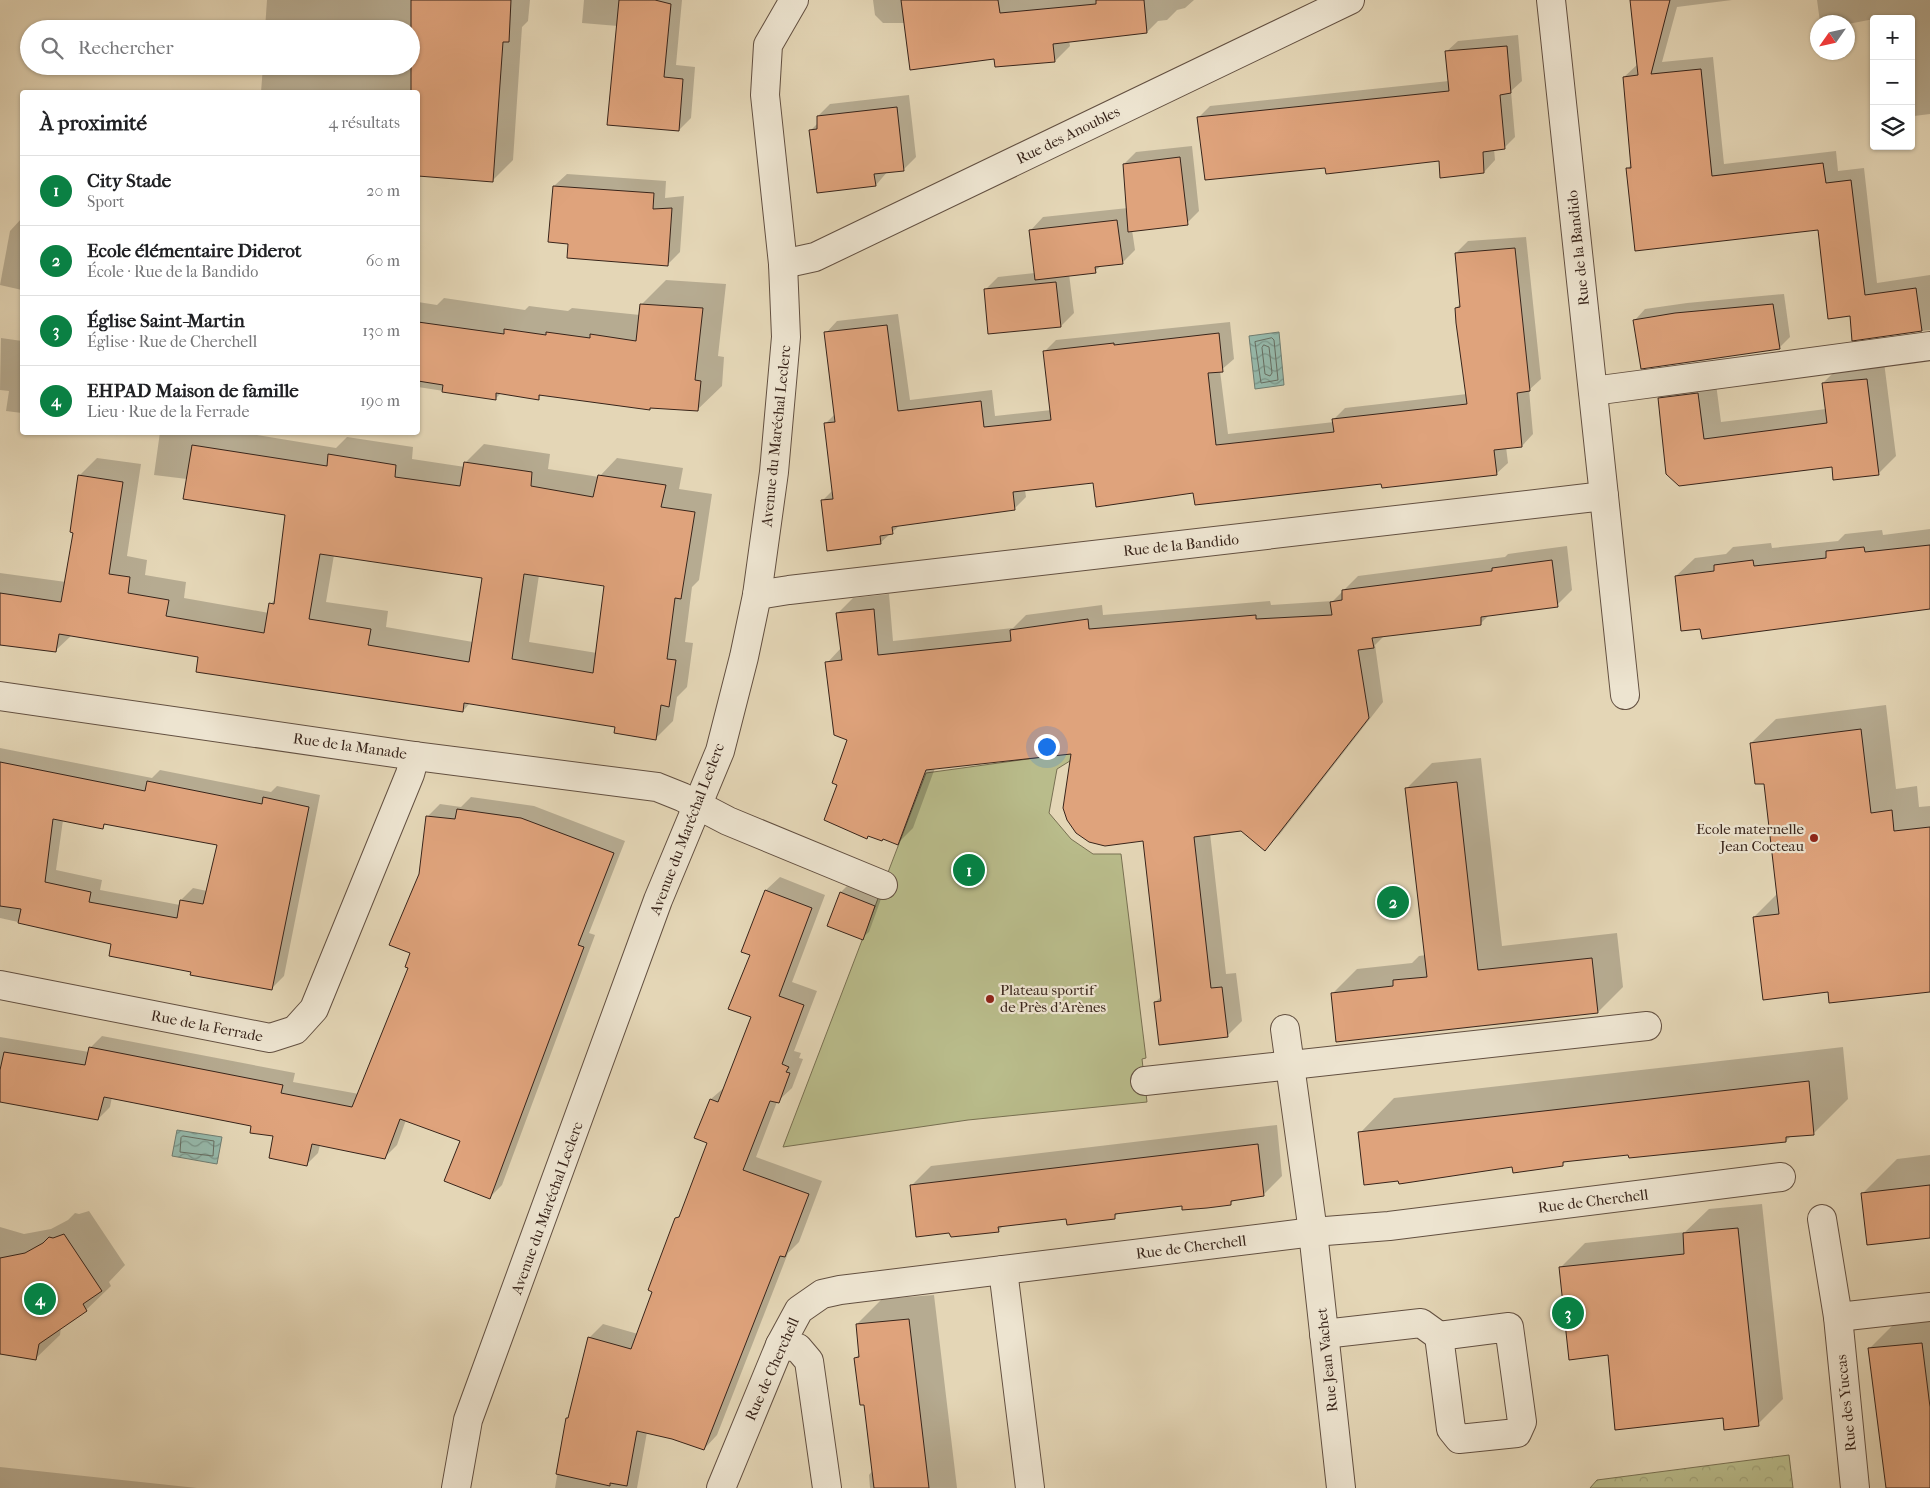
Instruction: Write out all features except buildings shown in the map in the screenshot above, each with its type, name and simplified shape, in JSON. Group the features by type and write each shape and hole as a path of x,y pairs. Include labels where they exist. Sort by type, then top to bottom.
{"street":[{"name":"Avenue du Maréchal Leclerc","path":"456,1488 468,1420 658,900 720,751 757,595 774,472 786,337 783,264 765,95 768,45 794,0"},
{"name":"Rue des Anoubles","path":"783,264 815,257 1350,0"},
{"name":"Rue de la Bandido","path":"1551,0 1625,695"},
{"path":"1593,391 1930,346"},
{"name":"Rue de la Bandido","path":"757,595 1604,496"},
{"name":"Rue de la Manade","path":"0,696 415,756 657,787 682,796 696,806 883,885"},
{"name":"Rue de la Ferrade","path":"0,985 270,1038 295,1030 314,1009 410,774 415,756"},
{"path":"1145,1081 1647,1026"},
{"name":"Rue Jean Vachet","path":"1285,1029 1313,1232 1341,1488"},
{"name":"Rue de Cherchell","path":"722,1488 780,1345 799,1310 822,1294 1313,1232 1399,1225 1781,1178"},
{"name":"Rue des Yuccas","path":"1822,1219 1838,1317 1854,1488"},
{"path":"1003,1270 1030,1488"},
{"path":"1838,1317 1930,1307"},
{"path":"1324,1334 1420,1323 1438,1336"},
{"path":"780,1345 798,1348 809,1361 827,1488"}],"green space":[{"name":"Plateau sportif de Près d'Arènes","path":"1086,751 1057,769 1049,813 1071,839 1093,854 1121,854 1146,1058 1142,1059 1147,1102 968,1120 783,1147 926,773"},
{"path":"1789,1455 1793,1488 1590,1488 1597,1480"}],"water":[{"path":"1279,332 1284,385 1255,389 1249,336"},
{"path":"177,1130 222,1137 217,1164 172,1156"}],"place":[{"name":"Ecole maternelle Jean Cocteau","path":"1814,838"},
{"name":"City Stade","path":"969,870"},
{"name":"Ecole élémentaire Diderot","path":"1393,902"},
{"name":"Plateau sportif de Près d'Arènes","path":"990,999"},
{"name":"EHPAD Maison de famille","path":"40,1299"},
{"name":"Église Saint-Martin","path":"1568,1313"}]}
